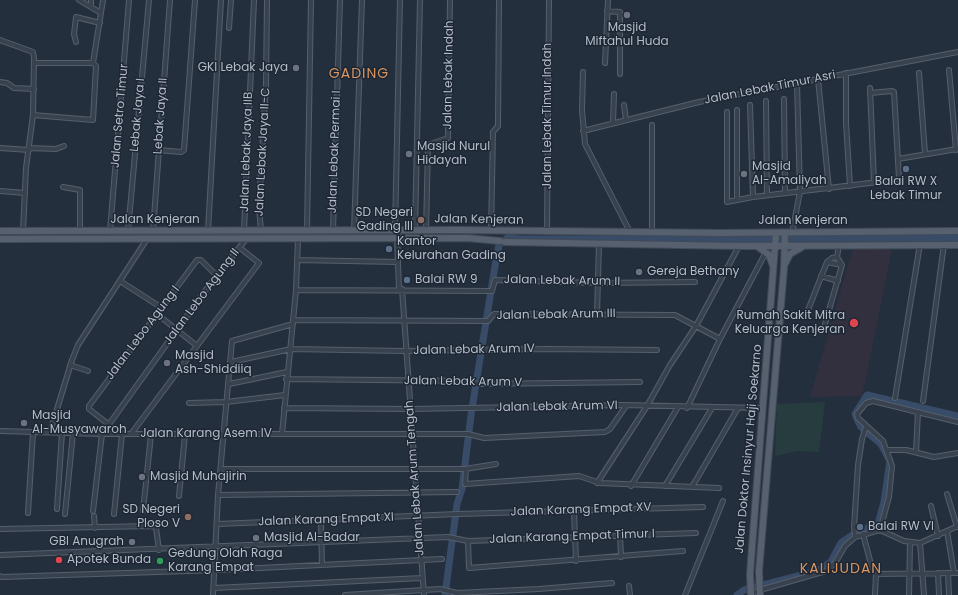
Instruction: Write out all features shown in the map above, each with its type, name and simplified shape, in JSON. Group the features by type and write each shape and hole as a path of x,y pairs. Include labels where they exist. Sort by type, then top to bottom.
{"main road":[{"name":"Jalan Kenjeran","path":"0,231 491,231 776,234 958,232"},
{"path":"364,231 364,238"},
{"path":"374,231 374,238"},
{"name":"Jalan Doktor Insinyur Haji Soekarno","path":"760,589 772,401 787,233"},
{"name":"Jalan Doktor Insinyur Haji Soekarno","path":"750,592 776,234"},
{"path":"841,244 842,234"},
{"name":"Jalan Kenjeran","path":"0,239 467,238 503,241 599,244 739,246 776,244 958,245"},
{"path":"784,268 790,254 796,249 805,245"},
{"path":"757,246 766,252 771,259 774,271"},
{"path":"765,400 768,403 772,401"},
{"path":"764,408 769,406 772,408"}],"street":[{"path":"79,0 101,13"},
{"path":"91,0 91,7"},
{"path":"33,115 93,120 96,66 94,63 103,0"},
{"name":"Jalan Setro Timur","path":"110,232 129,0"},
{"name":"Lebak Jaya I","path":"128,231 149,0"},
{"name":"Lebak Jaya II","path":"153,231 170,0"},
{"path":"158,150 180,152 184,150 195,0"},
{"path":"208,231 221,0"},
{"path":"230,28 231,0"},
{"name":"Jalan Lebak Jaya IIB","path":"244,231 254,0"},
{"name":"Jalan Lebak Jaya II-C","path":"260,231 259,207 267,75 267,0"},
{"path":"307,231 311,0"},
{"name":"Jalan Lebak Permai I","path":"333,231 340,0"},
{"path":"354,231 362,0"},
{"path":"395,231 400,0"},
{"path":"415,231 420,0"},
{"name":"Jalan Lebak Indah","path":"426,231 428,145 448,138 450,0"},
{"path":"491,231 493,132 498,126 499,0"},
{"name":"Jalan Lebak Timur Indah","path":"547,232 549,0"},
{"path":"605,63 608,0"},
{"path":"607,11 620,12 620,74"},
{"path":"76,42 74,34 76,17 100,23"},
{"path":"0,40 32,52 35,63 33,115 25,193 23,231"},
{"name":"Jalan Lebak Timur Asri","path":"583,131 699,102 958,52"},
{"path":"35,63 94,63"},
{"path":"898,159 957,149 949,70"},
{"path":"583,72 583,131 585,146 630,233"},
{"path":"919,72 925,154"},
{"path":"846,73 846,123 850,186"},
{"path":"818,79 830,189"},
{"path":"0,82 7,83 14,88 34,89"},
{"path":"787,233 800,192 796,84"},
{"path":"870,88 874,182"},
{"path":"727,112 727,202 752,197 830,189 898,178 894,92 870,93"},
{"path":"613,123 614,94"},
{"path":"784,99 785,193"},
{"path":"766,101 767,195"},
{"path":"624,105 626,120"},
{"path":"750,105 752,197"},
{"path":"737,110 737,200"},
{"path":"74,113 74,119"},
{"path":"652,125 652,233"},
{"path":"0,148 56,149 64,146"},
{"path":"63,187 80,190 80,232"},
{"path":"0,191 25,193"},
{"name":"Jalan Lebo Agung II","path":"102,434 176,331 247,238"},
{"path":"282,434 286,379 291,349 296,290 298,238"},
{"name":"Jalan Lebak Arum Tengah","path":"397,238 424,595"},
{"path":"50,432 78,345 147,239"},
{"path":"597,314 599,244"},
{"path":"825,324 842,265 837,257 841,244"},
{"path":"896,398 920,244"},
{"path":"924,401 944,244"},
{"path":"597,483 647,406 670,365 696,326 739,246"},
{"path":"131,434 259,263 240,248"},
{"path":"687,408 720,339 766,252"},
{"path":"806,315 827,262 832,258 837,257"},
{"name":"Jalan Lebo Agung I","path":"108,424 89,409 89,406 197,260 201,260 217,276"},
{"path":"297,260 398,262"},
{"path":"827,262 842,265"},
{"path":"821,276 838,281"},
{"name":"Jalan Lebak Arum II","path":"296,290 400,289 492,291 495,280 598,283 695,282"},
{"path":"120,281 162,308"},
{"path":"157,314 176,331 197,346"},
{"name":"Jalan Lebak Arum III","path":"231,362 232,342 234,340 293,322 487,321 493,314 676,315 720,339"},
{"name":"Jalan Lebak Arum IV","path":"231,362 291,349 406,351 657,350"},
{"path":"213,595 217,546 218,495 231,362"},
{"path":"70,366 88,371"},
{"path":"228,384 287,372"},
{"name":"Jalan Lebak Arum V","path":"286,379 469,381 477,384 640,382"},
{"path":"189,403 226,402 285,395"},
{"path":"880,530 886,514 892,471 891,460 879,437 866,428 857,414 868,402 876,401 958,422"},
{"path":"626,406 764,408"},
{"name":"Jalan Lebak Arum VI","path":"284,408 411,409 626,406"},
{"name":"Jalan Lebak Arum VI","path":"412,433 469,434 480,438 603,433 610,429 626,406"},
{"path":"631,486 678,407"},
{"path":"665,486 712,408"},
{"path":"692,487 738,408"},
{"path":"916,452 918,412"},
{"path":"750,592 826,571 835,564 845,546 855,534 859,458 866,428"},
{"name":"Jalan Karang Asem IV","path":"0,431 151,435 412,433"},
{"path":"28,513 33,432"},
{"path":"57,509 62,432"},
{"path":"65,514 73,433"},
{"path":"93,511 102,434"},
{"path":"114,514 122,434"},
{"path":"143,511 151,435"},
{"path":"179,496 185,435"},
{"path":"887,450 916,452 934,457 958,453"},
{"path":"221,469 464,469 496,464"},
{"path":"464,469 465,484 579,476 597,483 631,486 719,488"},
{"path":"218,495 457,492"},
{"path":"855,534 863,534 880,530 910,543 920,543 938,536 957,526 947,494"},
{"path":"685,595 723,501"},
{"path":"931,506 938,536"},
{"name":"Jalan Karang Empat XV","path":"456,514 703,507"},
{"path":"574,511 576,560"},
{"name":"Jalan Karang Empat XI","path":"217,524 419,517 456,514"},
{"path":"94,516 95,528"},
{"path":"321,521 322,565"},
{"path":"0,529 154,526 159,550"},
{"path":"876,574 956,572 947,531"},
{"name":"Jalan Karang Empat Timur I","path":"0,555 159,550 217,546 420,538 452,537 468,541 696,533"},
{"path":"863,534 872,568 876,574 875,595"},
{"path":"620,536 621,557"},
{"path":"468,541 469,568 683,551"},
{"path":"909,595 910,543"},
{"path":"920,543 924,595"},
{"path":"0,576 2,578 214,570 442,559"},
{"path":"938,573 939,595"},
{"path":"948,573 949,595"},
{"path":"214,588 422,578"},
{"path":"345,595 424,590 447,592 539,589 612,583"},
{"path":"629,586 630,595"}],"shaded area":[{"name":"Rumah Sakit Mitra Keluarga Kenjeran","path":"853,248 892,249 862,396 810,397"}],"green space":[{"path":"825,402 819,452 797,451 775,456 777,404"}],"waterway":[{"path":"445,595 457,504 462,489 471,415 495,266 499,245 508,237 520,239 958,238"},
{"path":"737,595 744,590 817,571 831,562 841,543 857,532 878,524 884,502 890,461 881,444 861,427 855,414 867,395 958,416"}],"place":[{"name":"Masjid Miftahul Huda","path":"627,15"},
{"name":"GKI Lebak Jaya","path":"296,68"},
{"name":"Masjid Nurul Hidayah","path":"409,154"},
{"name":"Balai RW X Lebak Timur","path":"906,169"},
{"name":"Masjid Al-Amaliyah","path":"744,174"},
{"name":"SD Negeri Gading III","path":"421,220"},
{"name":"Kantor Kelurahan Gading","path":"389,249"},
{"name":"Gereja Bethany","path":"639,272"},
{"name":"Balai RW 9","path":"407,280"},
{"name":"Rumah Sakit Mitra Keluarga Kenjeran","path":"854,323"},
{"name":"Masjid Ash-Shiddiiq","path":"167,363"},
{"name":"Masjid Al-Musyawaroh","path":"24,423"},
{"name":"Masjid Muhajirin","path":"142,477"},
{"name":"SD Negeri Ploso V","path":"188,517"},
{"name":"Balai RW VI","path":"860,527"},
{"name":"Masjid Al-Badar","path":"256,538"},
{"name":"GBI Anugrah","path":"132,542"},
{"name":"Apotek Bunda","path":"59,560"},
{"name":"Gedung Olah Raga Karang Empat","path":"160,561"}],"district":[{"name":"GADING","path":"359,74"},
{"name":"KALIJUDAN","path":"841,569"}]}
